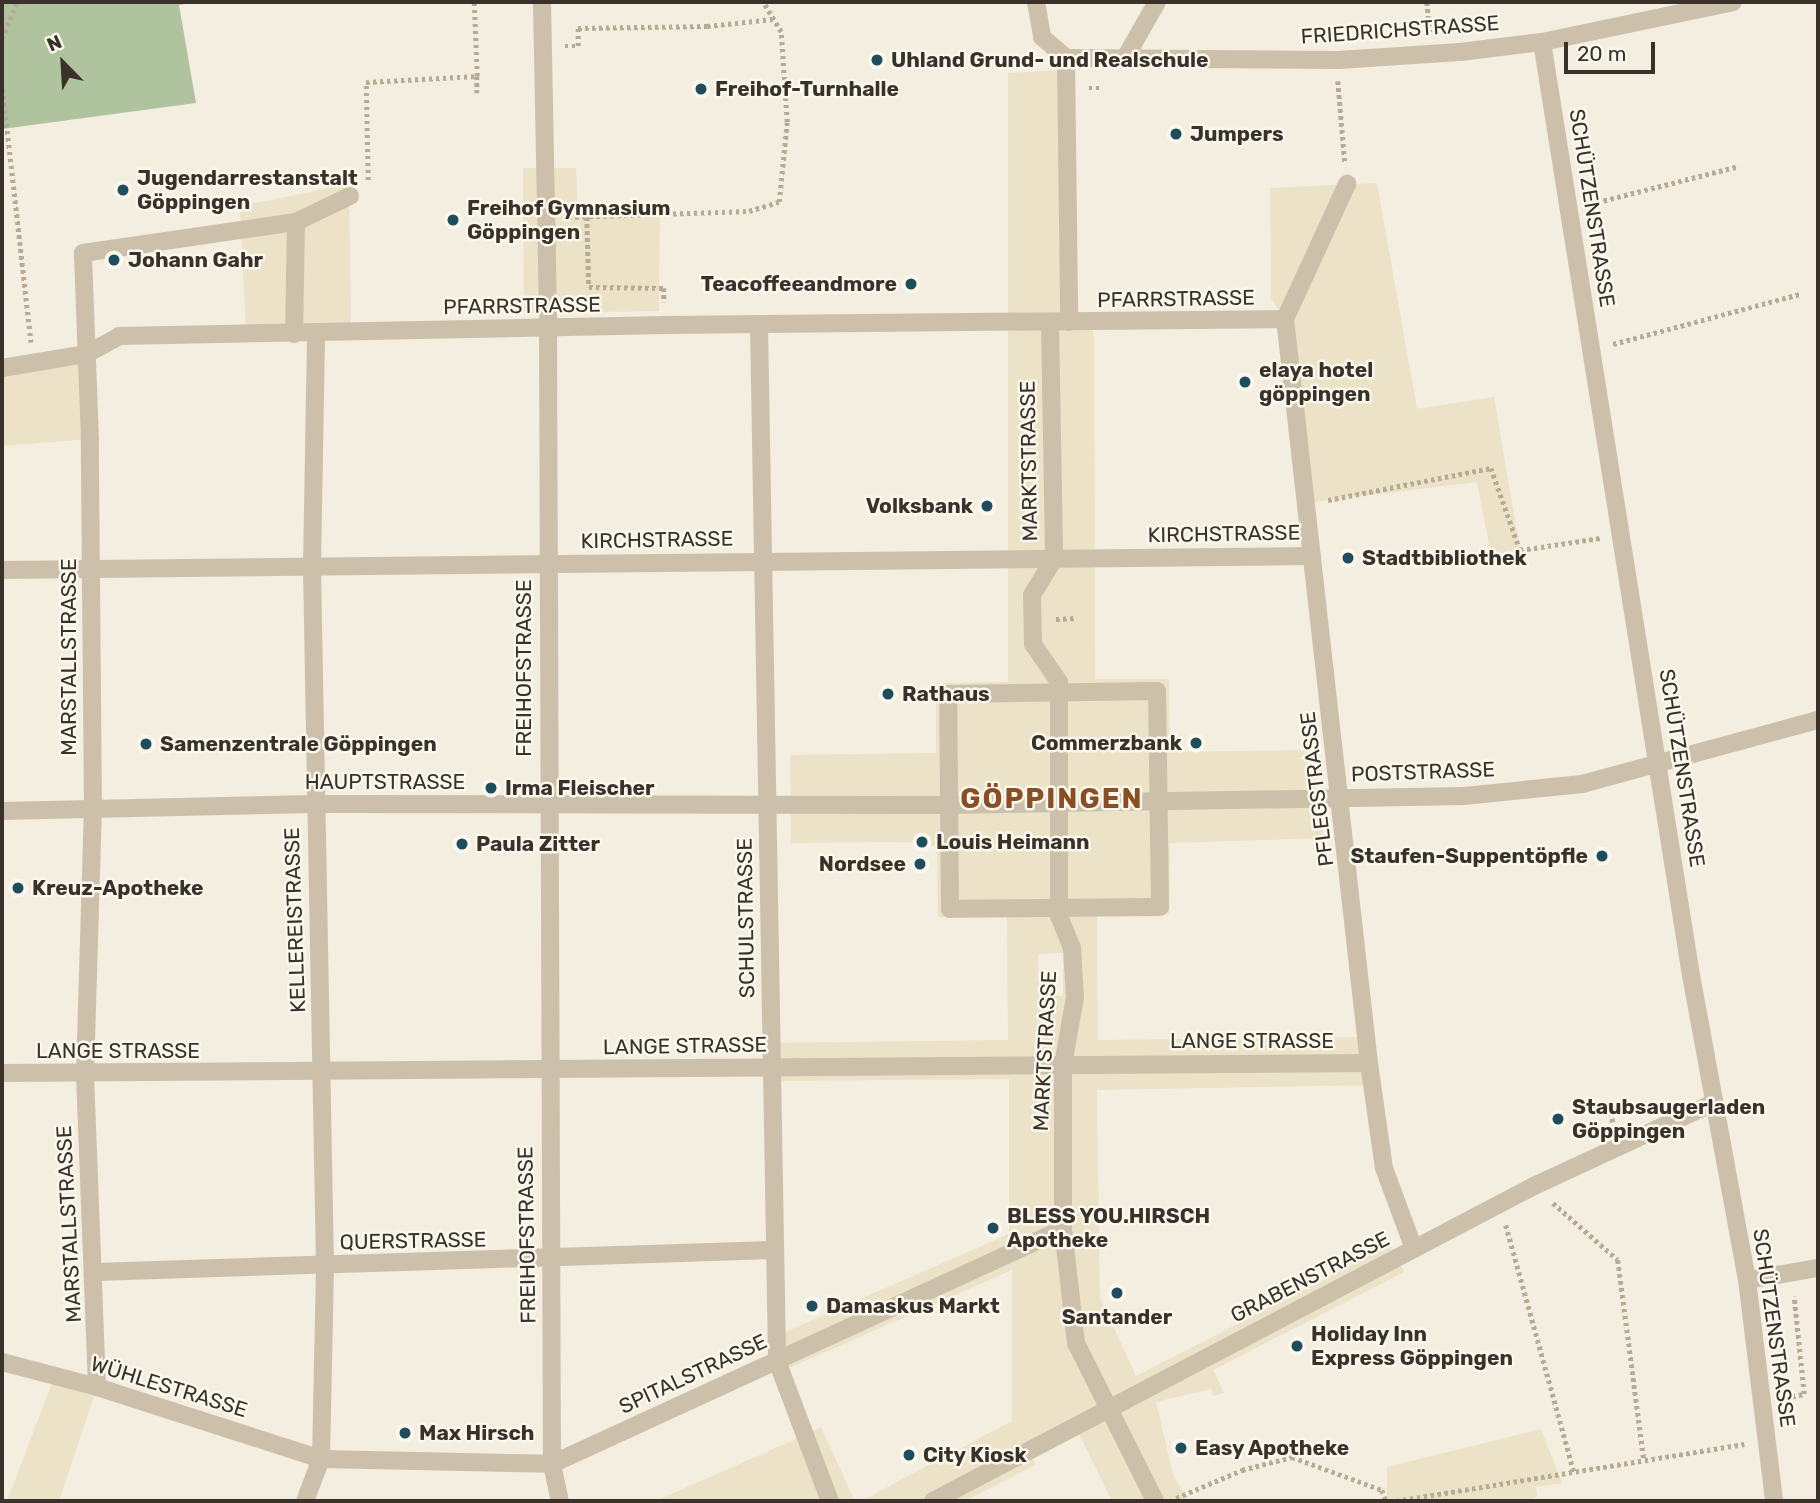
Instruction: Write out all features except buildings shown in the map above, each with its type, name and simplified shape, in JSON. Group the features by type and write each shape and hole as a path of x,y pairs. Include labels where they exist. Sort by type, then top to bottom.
{"street":[{"name":"FREIHOFSTRASSE","path":"542,2 548,328 546,806 552,1464 560,1501"},
{"path":"1036,2 1042,37 1066,58 1069,322 1050,322"},
{"path":"1124,60 1157,2"},
{"name":"FRIEDRICHSTRASSE","path":"1066,58 1339,60 1542,42 1733,2"},
{"name":"SCHÜTZENSTRASSE","path":"1542,42 1713,1103 1746,1280 1764,1404 1774,1501"},
{"path":"1285,319 1347,184"},
{"path":"294,334 296,222 350,196"},
{"name":"MARSTALLSTRASSE","path":"97,1387 96,1272 85,1075 93,812 92,569 83,253 296,222"},
{"name":"PFARRSTRASSE","path":"1069,322 1285,319"},
{"name":"PFLEGSTRASSE","path":"1285,319 1342,797 1369,1063 1384,1168 1414,1249"},
{"name":"PFARRSTRASSE","path":"2,368 86,354 119,336 1050,322"},
{"name":"MARKTSTRASSE","path":"1050,322 1054,559 1032,595 1033,644 1059,681 1059,908 1072,948 1075,998 1063,1065 1063,1229 1076,1343 1155,1501"},
{"name":"SCHULSTRASSE","path":"759,325 760,562 768,806 777,1361 803,1436 830,1501"},
{"name":"KELLEREISTRASSE","path":"305,1501 321,1459 325,1266 323,1070 314,804 312,567 316,334"},
{"name":"KIRCHSTRASSE","path":"2,570 1312,556"},
{"path":"1157,691 1158,801 1160,906 950,909 943,805 948,694 1157,691"},
{"name":"POSTSTRASSE","path":"943,805 1464,796 1582,784 1818,720"},
{"name":"HAUPTSTRASSE","path":"2,811 93,812 314,804 943,805"},
{"name":"LANGE STRASSE","path":"2,1073 85,1075 323,1070 548,1071 1369,1063"},
{"name":"GRABENSTRASSE","path":"933,1501 1534,1186 1713,1103"},
{"name":"SPITALSTRASSE","path":"321,1459 552,1464 1063,1229"},
{"name":"QUERSTRASSE","path":"96,1272 551,1260 774,1250"},
{"path":"1746,1280 1818,1268"},
{"name":"WÜHLESTRASSE","path":"2,1362 97,1387 321,1459"}],"path":[{"path":"2,39 17,2"},
{"path":"474,2 477,93"},
{"path":"546,218 749,211 779,202 787,122 780,32 763,2"},
{"path":"543,46 578,46 578,29 707,26 773,19"},
{"path":"350,196 368,187 366,82 477,76"},
{"path":"2,82 33,363"},
{"path":"1089,88 1102,88"},
{"path":"1338,96 1347,184"},
{"path":"1569,209 1739,166"},
{"path":"587,216 589,287 664,288"},
{"path":"1592,350 1799,294"},
{"path":"1307,503 1491,468 1520,550 1621,534"},
{"path":"1534,1186 1618,1261 1644,1460"},
{"path":"1500,1204 1574,1472"},
{"path":"1764,1404 1804,1394 1791,1273"},
{"path":"1396,1501 1768,1440"},
{"path":"1169,1501 1242,1470 1292,1457 1382,1490 1386,1501"}],"green space":[{"path":"2,2 198,2 179,5 196,103 2,129"}],"shaded area":[{"path":"1066,70 1069,322 1092,324 1094,340 1095,679 1169,679 1170,752 1310,750 1324,838 1170,843 1169,914 1097,915 1098,1040 1366,1037 1372,1085 1097,1090 1100,1298 1136,1376 1391,1245 1404,1272 1213,1370 1224,1393 1213,1396 1211,1389 1156,1402 1173,1475 1189,1501 1112,1501 1077,1430 1032,1457 1035,1465 965,1501 861,1501 1012,1421 1012,1270 780,1372 776,1336 1009,1234 1009,1079 771,1081 771,1043 1008,1040 1007,916 938,917 937,846 923,846 923,842 791,843 790,755 936,753 936,683 1008,682 1008,73","holes":["1063,953 1063,996 1039,996 1038,954"]},
{"path":"523,168 576,168 578,215 660,216 659,311 524,313"},
{"path":"1377,183 1417,409 1494,397 1520,550 1491,555 1477,482 1307,503 1285,319 1271,298 1270,188"},
{"path":"349,184 351,332 246,334 240,206"},
{"path":"87,354 90,439 2,446 2,368"},
{"path":"54,1378 97,1387 59,1501 7,1501"},
{"path":"821,1427 855,1501 655,1501 803,1436"},
{"path":"1541,1429 1562,1483 1536,1487 1537,1496 1529,1501 1387,1501 1387,1467"}],"place":[{"name":"Uhland Grund- und Realschule","path":"877,60"},
{"name":"Freihof-Turnhalle","path":"701,89"},
{"name":"Jumpers","path":"1176,134"},
{"name":"Jugendarrestanstalt Göppingen","path":"123,190"},
{"name":"Freihof Gymnasium Göppingen","path":"453,220"},
{"name":"Johann Gahr","path":"114,260"},
{"name":"Teacoffeeandmore","path":"911,284"},
{"name":"elaya hotel göppingen","path":"1245,382"},
{"name":"Volksbank","path":"987,506"},
{"name":"Stadtbibliothek","path":"1348,558"},
{"name":"Rathaus","path":"888,694"},
{"name":"Commerzbank","path":"1196,743"},
{"name":"Samenzentrale Göppingen","path":"146,744"},
{"name":"Irma Fleischer","path":"491,788"},
{"name":"Louis Heimann","path":"922,842"},
{"name":"Paula Zitter","path":"462,844"},
{"name":"Staufen-Suppentöpfle","path":"1602,856"},
{"name":"Nordsee","path":"920,864"},
{"name":"Kreuz-Apotheke","path":"18,888"},
{"name":"Staubsaugerladen Göppingen","path":"1558,1119"},
{"name":"BLESS YOU.HIRSCH Apotheke","path":"993,1228"},
{"name":"Santander","path":"1117,1293"},
{"name":"Damaskus Markt","path":"812,1306"},
{"name":"Holiday Inn Express Göppingen","path":"1297,1346"},
{"name":"Max Hirsch","path":"405,1433"},
{"name":"Easy Apotheke","path":"1181,1448"},
{"name":"City Kiosk","path":"909,1455"}],"district":[{"name":"GÖPPINGEN","path":"1052,799"}]}
